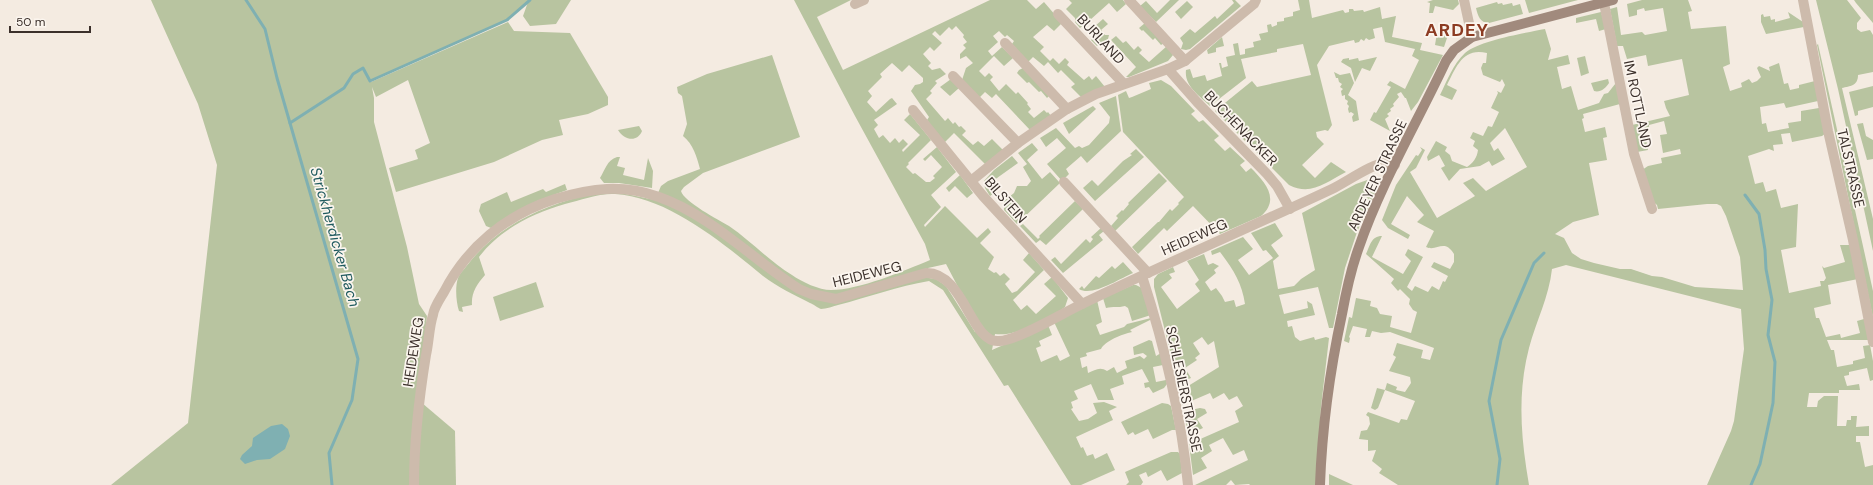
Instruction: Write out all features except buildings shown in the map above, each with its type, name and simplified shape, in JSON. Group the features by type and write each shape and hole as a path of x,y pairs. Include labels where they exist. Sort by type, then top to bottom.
{"main road":[{"name":"ARDEYER STRASSE","path":"1320,485 1322,441 1328,396 1336,341 1351,269 1368,224 1446,61 1454,50 1472,37 1608,1"}],"street":[{"path":"1128,0 1184,61"},
{"name":"BURLAND","path":"971,181 1018,143 1067,109 1096,94 1123,83 1168,69 1184,61 1254,4 1256,0"},
{"path":"1464,0 1472,37"},
{"name":"TALSTRASSE","path":"1803,0 1828,131 1853,240 1873,342"},
{"name":"IM ROTTLAND","path":"1608,1 1634,154 1652,209"},
{"name":"BURLAND","path":"1058,14 1123,83"},
{"path":"1005,43 1067,109"},
{"name":"BUCHENACKER","path":"1168,69 1197,102 1267,174 1277,186 1290,209"},
{"path":"952,76 1018,143"},
{"name":"BILSTEIN","path":"913,110 1013,230 1082,304"},
{"name":"HEIDEWEG","path":"414,485 414,459 421,393 433,314 451,279 467,256 482,240 514,217 536,205 580,191 613,187 659,197 697,216 788,281 811,294 836,299 926,273 936,274 943,277 953,286 982,334 993,341 1000,341 1025,332 1082,304 1290,209 1341,185 1378,164 1386,163 1395,165"},
{"path":"1064,182 1145,275"},
{"name":"SCHLESIERSTRASSE","path":"1145,275 1172,380 1188,485"}],"green space":[{"path":"151,0 571,0 556,24 530,26 523,16 528,2 507,20 370,81 371,82 508,22 514,31 570,33 608,97 608,105 588,114 559,120 563,135 542,140 494,162 396,192 389,168 418,159 415,150 430,143 408,80 376,97 372,87 374,98 374,122 407,247 419,304 427,316 411,485 111,485 188,423 217,165 198,104"},
{"path":"794,0 851,0 817,17 843,70 990,0 1027,0 1036,9 1044,2 1062,23 1054,31 1047,25 1033,37 1044,47 1040,51 1050,61 1053,58 1059,64 1065,58 1069,62 1067,65 1084,80 1089,76 1092,80 1096,76 1105,87 1081,97 1071,87 1075,84 1061,70 1058,73 1048,62 1044,66 1033,57 1028,62 1012,44 1014,41 1007,35 1005,37 999,31 993,36 998,42 988,51 992,56 1002,47 1013,58 1004,66 994,56 979,71 985,77 989,73 993,77 990,80 999,91 1006,84 1016,94 1018,92 1028,103 1027,104 1031,109 1028,112 1034,118 1044,110 1047,113 1048,112 1051,116 1030,130 996,94 992,98 985,92 979,98 962,80 966,68 973,63 966,56 960,59 960,54 966,48 963,45 967,42 963,37 964,35 956,26 952,30 949,27 940,36 935,31 932,34 942,43 934,51 930,47 923,54 931,63 928,66 932,70 940,68 946,74 935,81 937,83 930,91 932,93 926,99 945,121 948,118 953,124 955,122 959,127 961,126 966,131 962,135 973,145 978,141 984,146 992,139 1003,150 985,164 954,133 944,143 927,120 929,117 911,91 915,85 923,82 923,78 909,65 902,72 892,63 880,74 882,77 868,91 872,96 867,102 876,112 892,98 897,104 874,120 878,125 874,129 879,138 883,135 890,143 895,138 899,143 903,139 908,144 902,150 903,152 920,135 904,120 910,114 931,140 908,163 909,164 906,167 913,174 915,173 926,182 930,182 935,178 933,176 942,167 931,155 925,161 923,159 937,147 956,172 931,195 941,207 924,225 925,227 945,206 977,238 988,228 991,232 980,243 994,257 988,269 994,273 996,272 1000,276 1004,273 1010,279 1005,284 1012,293 1017,291 1035,272 1023,260 1029,253 1044,270 1013,300 1021,310 1027,305 1036,314 1056,296 1044,284 1052,277 1068,298 1065,307 1036,324 1020,331 995,334 992,350 1048,325 1052,335 1039,341 1041,346 1036,348 1041,362 1057,355 1060,361 1070,356 1054,322 1097,300 1102,322 1096,325 1100,335 1124,327 1127,324 1152,319 1130,330 1132,332 1119,336 1106,343 1101,349 1086,353 1087,356 1080,358 1082,368 1087,366 1088,373 1100,369 1107,371 1114,367 1117,373 1127,368 1125,361 1140,356 1144,359 1147,356 1143,353 1134,355 1133,347 1149,340 1152,341 1156,356 1161,353 1163,365 1153,367 1156,382 1166,380 1167,384 1164,388 1153,393 1149,387 1145,388 1144,383 1149,382 1142,369 1122,376 1124,384 1110,389 1114,400 1098,400 1091,384 1074,391 1078,399 1071,402 1073,408 1071,409 1079,421 1088,419 1097,413 1093,403 1104,402 1117,407 1109,411 1113,420 1076,437 1087,456 1093,454 1095,459 1107,453 1115,470 1081,485 1071,485 1008,385 1004,386 943,290 929,281 821,309 786,291 763,276 731,250 694,224 675,213 635,197 609,194 590,197 541,212 507,231 487,247 479,257 485,275 475,289 472,297 472,305 462,307 463,312 459,311 456,290 459,276 463,270 494,238 524,218 557,204 592,194 608,192 655,200 661,186 668,181 700,169 692,147 683,136 687,124 682,96 678,93 677,87 707,74 772,55 800,137 703,173 684,187 681,191 684,195 695,205 729,226 796,278 821,289 831,290 855,287 895,274 930,260 925,244","holes":["946,264 982,333 975,332 946,286 936,279 929,278 928,268"]},
{"path":"1069,0 1123,0 1126,4 1117,12 1109,3 1090,20 1085,15 1079,20 1083,25 1080,28 1075,22 1075,18 1066,9 1072,3"},
{"path":"1170,0 1179,0 1156,22 1140,6 1146,1 1157,13"},
{"path":"1232,0 1235,0 1241,6 1190,49 1181,49 1183,43 1180,38 1190,29 1195,33 1215,16 1217,19 1234,3"},
{"path":"1298,0 1309,0 1312,18 1343,10 1345,13 1349,12 1349,9 1353,9 1354,11 1363,10 1364,12 1380,7 1382,19 1396,16 1392,37 1422,43 1420,50 1443,55 1418,102 1411,111 1406,98 1401,92 1397,94 1399,97 1393,104 1394,106 1390,109 1391,111 1387,114 1389,116 1385,119 1390,131 1370,120 1374,112 1376,113 1391,87 1387,85 1390,81 1405,89 1419,60 1412,56 1415,49 1385,42 1382,27 1373,29 1375,38 1369,40 1366,38 1364,41 1361,39 1359,42 1355,43 1354,40 1329,46 1317,65 1332,125 1328,131 1325,130 1316,132 1317,137 1324,144 1302,165 1315,178 1331,162 1346,172 1325,184 1311,189 1297,188 1289,185 1215,111 1252,81 1257,87 1311,75 1303,44 1277,49 1277,52 1241,59 1246,78 1210,106 1190,86 1186,76 1186,70 1190,69 1193,78 1205,75 1207,81 1222,76 1219,63 1221,63 1222,68 1228,66 1226,57 1235,55 1233,44 1238,43 1240,55 1245,54 1245,49 1254,47 1253,42 1261,40 1259,34 1268,32 1267,25 1271,24 1272,27 1277,25 1277,22 1284,21 1284,18 1293,16 1293,12 1300,10"},
{"path":"1433,0 1458,0 1459,4 1453,10 1435,6 1433,13 1429,13 1430,3 1427,2"},
{"path":"1525,0 1578,0 1529,13"},
{"path":"1642,0 1688,0 1692,11 1688,12 1691,29 1726,26 1730,64 1723,67 1730,91 1742,87 1741,83 1749,79 1752,83 1757,81 1761,77 1757,68 1759,66 1770,71 1769,67 1779,63 1784,84 1788,83 1790,90 1799,88 1799,85 1815,81 1818,101 1786,108 1784,103 1760,107 1762,124 1766,123 1768,132 1789,128 1788,123 1801,121 1801,111 1819,108 1826,133 1822,136 1792,142 1790,133 1781,134 1783,144 1773,145 1774,151 1769,149 1748,156 1755,184 1763,182 1766,192 1776,189 1781,208 1798,204 1796,247 1781,250 1789,293 1821,286 1820,281 1824,281 1826,278 1822,266 1824,268 1845,262 1840,245 1850,245 1858,279 1828,285 1831,304 1814,308 1816,318 1819,318 1826,337 1840,334 1841,338 1860,333 1857,321 1864,319 1869,340 1827,340 1831,350 1834,350 1837,367 1853,364 1853,361 1865,358 1863,346 1870,345 1873,361 1873,380 1870,381 1867,368 1849,372 1849,375 1844,376 1847,386 1859,384 1860,390 1839,390 1839,393 1809,393 1807,407 1817,407 1818,401 1824,396 1838,396 1837,426 1846,426 1847,420 1851,420 1851,416 1857,416 1856,427 1869,426 1869,436 1856,436 1856,442 1860,442 1865,467 1873,465 1873,485 1707,485 1734,421 1744,349 1741,309 1566,265 1552,269 1548,289 1525,365 1522,399 1522,434 1529,485 1398,485 1379,473 1382,469 1372,461 1376,450 1368,451 1368,440 1359,439 1361,431 1367,430 1370,424 1369,417 1366,415 1368,412 1399,423 1401,419 1407,420 1415,401 1385,390 1387,383 1397,387 1396,390 1405,392 1411,383 1410,377 1389,371 1396,357 1393,355 1397,343 1423,350 1421,358 1430,360 1434,348 1390,332 1381,333 1372,331 1370,337 1365,337 1367,329 1353,326 1349,337 1349,343 1344,341 1349,317 1352,318 1356,298 1371,301 1370,306 1377,308 1380,314 1392,316 1390,327 1411,333 1417,312 1413,310 1409,304 1410,299 1400,289 1398,291 1391,283 1394,279 1366,254 1371,242 1378,236 1382,236 1372,257 1403,274 1411,261 1405,255 1408,249 1423,257 1407,287 1412,291 1415,286 1428,292 1432,286 1439,290 1443,281 1445,282 1448,276 1431,267 1434,262 1450,269 1454,262 1454,254 1447,247 1426,247 1434,231 1417,222 1424,215 1407,196 1391,224 1410,235 1408,239 1388,228 1382,220 1396,185 1416,155 1418,156 1422,150 1420,147 1425,150 1416,168 1410,172 1437,218 1475,196 1463,183 1473,178 1486,191 1527,167 1505,128 1490,143 1494,151 1498,148 1505,159 1492,166 1489,161 1480,166 1460,169 1449,181 1441,168 1445,166 1439,155 1428,161 1427,157 1436,141 1447,147 1445,151 1450,155 1452,161 1467,167 1474,160 1478,150 1473,146 1475,141 1470,138 1473,132 1483,136 1488,126 1492,127 1499,112 1491,108 1498,93 1497,91 1501,93 1505,85 1502,79 1500,82 1483,75 1481,68 1483,63 1486,63 1487,53 1472,53 1461,60 1447,85 1457,90 1452,100 1440,95 1454,67 1465,53 1481,44 1545,29 1551,49 1548,60 1568,55 1570,64 1557,67 1562,89 1571,86 1578,110 1599,103 1604,94 1608,93 1619,79 1620,104 1583,114 1584,118 1582,119 1585,132 1605,127 1607,137 1603,138 1607,160 1589,163 1599,215 1573,222 1555,234 1564,238 1572,253 1581,259 1620,269 1631,269 1695,287 1743,290 1740,257 1726,216 1721,206 1717,204 1658,209 1657,205 1652,201 1642,170 1648,166 1662,163 1661,158 1681,154 1680,149 1663,153 1660,135 1667,134 1664,121 1649,125 1649,128 1644,129 1648,150 1637,152 1632,125 1670,116 1664,101 1689,95 1682,59 1648,66 1646,55 1627,59 1623,46 1617,46 1610,9 1617,7 1621,35 1642,32 1645,35 1667,31 1663,8 1645,11 1644,8 1637,10 1637,15 1629,17 1627,4"},
{"path":"1816,0 1847,0 1861,18 1857,23 1857,29 1861,32 1870,30 1873,35 1873,72 1858,75 1858,79 1855,83 1851,86 1842,88 1873,219 1873,251 1838,89"},
{"path":"1854,0 1873,0 1873,23 1856,3"},
{"path":"1187,1 1193,7 1181,19 1175,12"},
{"path":"1497,2 1498,4 1502,3 1503,5 1512,3 1513,6 1520,4 1523,14 1489,23 1483,22 1476,8"},
{"path":"1601,12 1606,29 1599,31 1596,19 1576,23 1576,18"},
{"path":"1788,12 1803,22 1804,27 1766,34 1761,22 1761,15 1763,14 1764,17 1770,16 1771,20 1775,19 1775,22 1790,18"},
{"path":"1103,19 1108,24 1101,30 1105,35 1109,35 1108,39 1097,46 1091,40 1099,32 1094,27"},
{"path":"1145,23 1164,43 1161,45 1155,38 1153,40 1139,28"},
{"path":"1437,33 1448,35 1444,47 1435,45"},
{"path":"1116,36 1123,43 1126,41 1134,50 1138,46 1142,50 1139,53 1149,62 1167,46 1173,55 1168,61 1126,77 1136,67 1111,40"},
{"path":"1222,37 1224,46 1216,48 1216,52 1208,54 1207,50"},
{"path":"1818,44 1873,291 1873,318 1817,45"},
{"path":"1585,56 1589,73 1581,76 1577,58"},
{"path":"1377,57 1370,71 1362,68 1355,82 1351,68 1341,62 1343,59 1349,58 1349,60 1358,58 1359,61"},
{"path":"1023,68 1049,96 1047,98 1041,91 1039,92 1029,82 1027,83 1017,73"},
{"path":"1334,72 1340,75 1350,73 1354,83 1348,95 1356,101 1359,120 1353,122 1352,117 1354,114 1351,112 1349,113 1349,106 1347,104 1348,101 1345,99 1345,95 1342,96 1341,91 1343,89 1340,87 1342,84 1339,82 1338,78 1336,78"},
{"path":"951,79 959,88 950,96 940,87"},
{"path":"1608,79 1609,83 1605,88 1601,91 1594,91 1591,83"},
{"path":"1161,80 1171,86 1195,111 1191,114 1199,122 1203,120 1219,136 1214,140 1225,151 1230,147 1245,161 1240,165 1246,172 1251,168 1261,179 1268,190 1270,203 1267,210 1261,216 1220,234 1193,206 1167,231 1164,228 1138,254 1132,247 1159,222 1170,209 1172,211 1184,197 1123,132 1118,95 1126,91 1129,98 1132,97 1151,89 1149,83"},
{"path":"1873,86 1873,107 1858,111 1858,115 1855,116 1849,92"},
{"path":"1116,96 1121,131 1087,163 1081,156 1066,169 1069,174 1062,181 1047,164 1066,148 1057,138 1046,147 1040,138 1056,128 1075,148 1079,146 1082,148 1089,145 1109,123 1110,117 1099,103"},
{"path":"1093,106 1096,109 1069,134 1063,123"},
{"path":"1863,123 1866,136 1873,140 1873,159 1867,160 1857,124"},
{"path":"639,126 642,131 640,135 634,139 627,138 618,130"},
{"path":"1032,143 1038,150 1027,160 1042,179 1050,172 1060,183 1017,224 1004,210 1004,201 1014,193 1017,186 1027,186 1031,181 1023,167 1027,164 1018,153"},
{"path":"1136,149 1144,157 1095,201 1083,188 1092,180 1098,186 1123,161 1132,155 1130,154"},
{"path":"1012,156 1018,163 990,183 996,192 990,196 985,188 984,181 994,170"},
{"path":"620,157 617,166 625,168 623,175 644,180 648,158 653,171 652,188 619,183 604,183 600,178 611,160"},
{"path":"1159,173 1167,181 1115,231 1111,226 1118,218 1116,216 1122,210 1123,211 1129,204 1128,203"},
{"path":"960,175 973,193 967,198 955,186 949,192 946,188"},
{"path":"1370,179 1379,184 1357,232 1345,268 1333,328 1329,328 1318,287 1279,295 1284,314 1308,308 1307,301 1312,304 1315,315 1287,321 1288,327 1292,326 1295,337 1300,341 1314,337 1315,340 1326,337 1329,338 1321,407 1316,485 1235,485 1231,480 1226,485 1195,485 1248,460 1244,450 1233,455 1223,438 1209,445 1212,451 1201,458 1207,468 1193,475 1189,444 1239,422 1235,411 1243,406 1237,396 1229,400 1224,393 1213,399 1210,393 1182,405 1180,391 1219,367 1214,341 1208,345 1202,337 1193,343 1200,354 1195,358 1197,360 1185,368 1191,378 1178,383 1154,287 1154,279 1158,274 1173,267 1175,272 1169,274 1172,278 1161,287 1177,309 1200,291 1195,284 1199,280 1187,261 1204,254 1208,265 1213,263 1219,266 1214,270 1216,273 1205,282 1211,291 1216,288 1225,302 1234,300 1236,307 1245,304 1242,289 1229,264 1220,252 1212,255 1211,251 1243,237 1253,249 1238,260 1249,275 1273,258 1266,250 1263,251 1251,233 1275,223 1283,236 1271,245 1279,256 1273,261 1278,289 1294,286 1301,279 1315,270 1302,213 1356,184"},
{"path":"565,184 567,190 537,201 491,228 486,226 479,211 481,204 507,192 511,202 543,189 546,192"},
{"path":"1075,201 1083,209 1046,245 1040,240 1036,243 1020,226 1023,224 1038,239 1040,237 1039,236"},
{"path":"1101,228 1104,231 1099,235 1103,240 1063,273 1051,260 1055,257 1061,264 1086,239 1090,243 1093,239 1091,237"},
{"path":"1123,262 1133,273 1098,289 1084,291 1079,289 1082,286 1084,289 1096,276 1099,278 1112,266 1115,269"},
{"path":"536,282 544,307 500,321 493,297"},
{"path":"1133,285 1142,288 1151,315 1132,321 1128,308 1125,306 1106,308 1103,298"},
{"path":"1377,388 1385,390 1378,408 1375,410 1371,408"},
{"path":"422,403 455,431 456,485 419,485 418,459"},
{"path":"1162,403 1171,406 1176,430 1172,430 1153,439 1148,429 1135,435 1133,432 1128,435 1121,422"},
{"path":"1200,408 1205,409 1207,413 1197,419 1203,428 1188,435 1185,417 1191,410"},
{"path":"1171,452 1178,452 1180,454 1182,473 1167,481 1161,470 1148,477 1146,472 1139,475 1143,482 1141,485 1126,485 1129,482 1125,472"},
{"path":"1329,474 1353,485 1329,485"}],"water":[{"path":"282,424 288,429 290,436 285,449 270,459 257,460 245,464 240,459 242,455 252,446 253,438 271,426"}],"waterway":[{"name":"Strickherdicker Bach","path":"246,0 265,29 277,78 358,359 352,400 329,453 332,485"},
{"path":"290,123 344,88 353,74 363,68 370,81 507,20 530,0"},
{"path":"1745,195 1759,214 1765,250 1766,269 1772,300 1768,335 1775,362 1773,403 1760,464 1751,485"},
{"path":"1497,485 1500,459 1489,401 1501,340 1534,263 1544,253"}],"district":[{"name":"ARDEY","path":"1457,30"}]}
